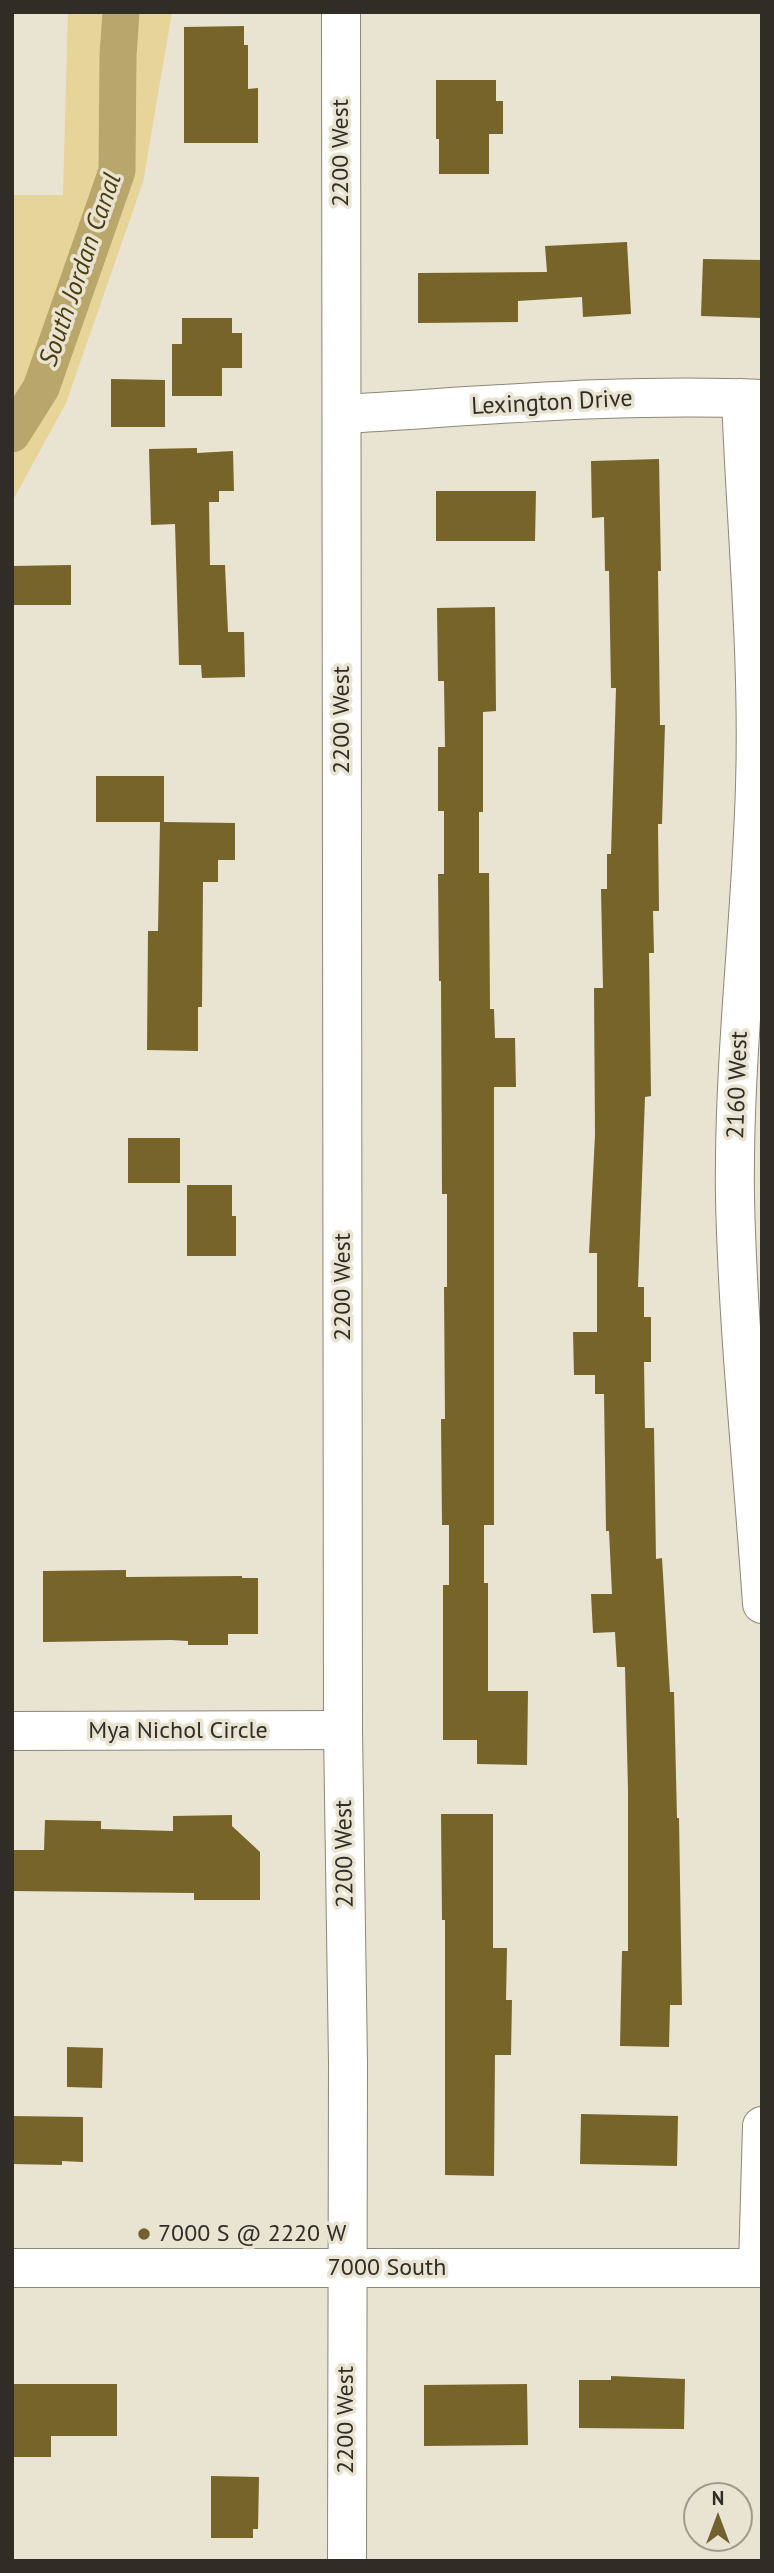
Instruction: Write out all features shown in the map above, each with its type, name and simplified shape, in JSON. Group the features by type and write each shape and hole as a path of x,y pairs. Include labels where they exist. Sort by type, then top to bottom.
{"street":[{"name":"2200 West","path":"341,12 343,1730 348,2063 347,2561"},
{"name":"Lexington Drive","path":"342,414 541,402 692,397 752,399"},
{"name":"2160 West","path":"752,399 758,784 735,1088 748,1133 739,1290 757,1483 762,1604"},
{"name":"Mya Nichol Circle","path":"12,1731 343,1730"},
{"path":"760,2268 762,2126"},
{"name":"7000 South","path":"12,2268 760,2268"}],"shaded area":[{"path":"68,12 172,12 143,182 66,403 12,502 12,195 63,195"}],"building":[{"path":"244,26 244,45 248,45 248,89 258,88 258,143 184,143 184,27"},
{"path":"436,80 496,80 496,101 503,101 503,134 489,134 489,174 439,174"},
{"path":"627,242 631,314 583,317 582,297 518,301 518,322 418,323 418,273 547,272 545,246"},
{"path":"703,259 762,260 762,318 701,316"},
{"path":"182,318 232,318 232,333 242,333 242,368 222,368 222,396 172,396 172,344 182,344"},
{"path":"111,379 165,380 165,427 111,427"},
{"path":"197,448 197,453 233,451 234,491 219,491 219,502 209,502 210,565 225,565 228,632 244,632 245,677 202,678 201,665 179,665 175,524 151,525 149,449"},
{"path":"659,459 660,725 665,725 662,824 658,824 659,911 653,911 654,953 649,953 651,1096 645,1097 638,1287 644,1287 644,1317 651,1317 651,1362 644,1362 645,1428 654,1428 656,1559 662,1558 670,1692 674,1692 682,2005 670,2005 669,2047 620,2046 622,1951 628,1951 625,1667 617,1667 615,1632 593,1633 591,1594 612,1594 609,1531 606,1531 604,1394 595,1394 595,1375 574,1375 573,1332 597,1332 597,1253 589,1253 595,1135 594,988 603,988 601,889 607,889 607,854 611,854 616,688 611,688 609,571 605,571 604,517 592,518 591,461"},
{"path":"436,491 536,491 535,541 436,541"},
{"path":"71,565 71,605 12,605 12,566"},
{"path":"495,607 496,711 483,712 483,812 479,812 479,873 489,873 490,1009 494,1009 495,1038 515,1038 516,1087 494,1087 494,1525 484,1525 484,1583 488,1583 488,1691 528,1691 527,1765 477,1764 477,1740 443,1740 443,1585 449,1585 449,1525 442,1525 441,1419 445,1419 444,1287 447,1287 447,1194 442,1194 438,874 444,874 444,811 438,811 438,747 445,747 444,681 438,681 437,608"},
{"path":"96,776 164,776 164,822 235,823 235,860 218,860 218,882 203,882 202,1007 198,1007 198,1051 147,1050 148,931 158,931 160,822 96,822"},
{"path":"128,1138 180,1138 180,1183 128,1183"},
{"path":"187,1185 232,1185 232,1216 236,1216 236,1256 187,1256"},
{"path":"126,1570 126,1577 258,1578 258,1634 228,1634 228,1645 188,1645 188,1641 171,1640 43,1642 43,1571"},
{"path":"441,1814 493,1814 493,1948 507,1948 506,2000 512,2000 511,2055 495,2055 494,2176 445,2175 445,1920 442,1920"},
{"path":"232,1815 232,1826 260,1852 260,1900 194,1900 194,1893 12,1891 12,1850 44,1850 45,1820 101,1821 101,1829 173,1831 173,1816"},
{"path":"67,2047 103,2048 102,2088 67,2087"},
{"path":"581,2114 678,2116 677,2166 580,2164"},
{"path":"12,2116 83,2117 83,2162 62,2161 62,2165 12,2164"},
{"path":"611,2376 685,2379 684,2429 579,2428 579,2380 611,2380"},
{"path":"12,2384 117,2384 117,2436 51,2436 51,2457 12,2457"},
{"path":"527,2384 528,2445 424,2446 424,2385"},
{"path":"211,2476 259,2477 258,2529 253,2529 253,2538 211,2538"}],"waterway":[{"name":"South Jordan Canal","path":"12,434 41,388 117,171 121,12"}],"place":[{"name":"7000 S @ 2220 W","path":"144,2234"}]}
